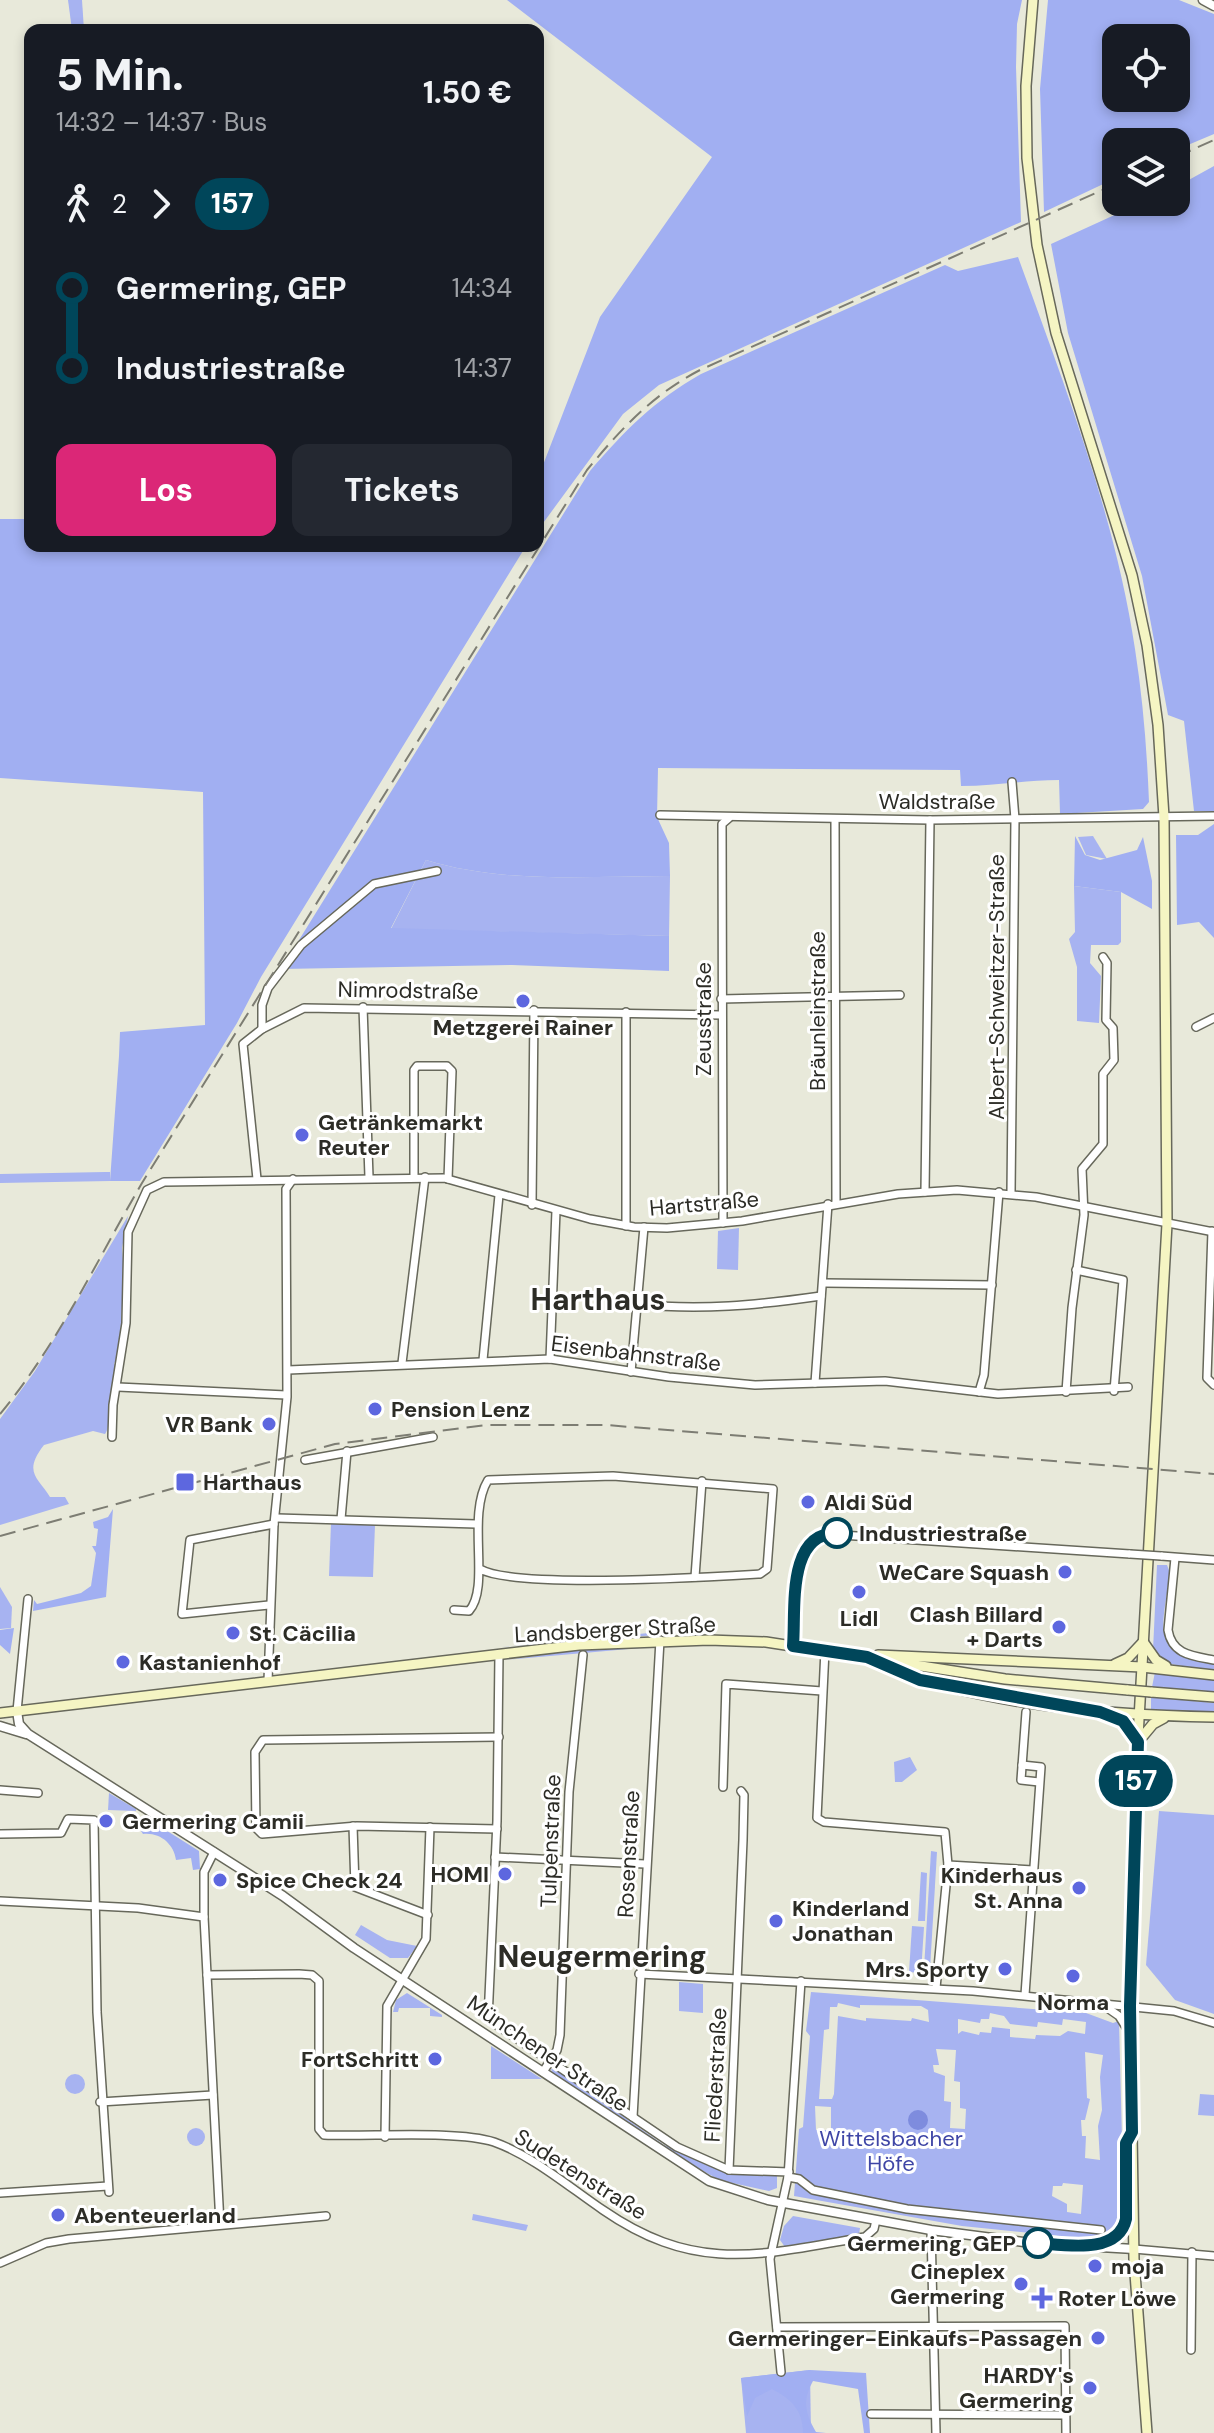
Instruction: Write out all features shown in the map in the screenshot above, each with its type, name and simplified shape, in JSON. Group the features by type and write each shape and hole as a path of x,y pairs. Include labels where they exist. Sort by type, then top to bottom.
{"main road":[{"path":"1035,4 1026,86 1027,158 1037,245 1060,345 1132,575 1147,645 1158,725 1164,817 1167,1224 1160,1405 1139,1715 1130,2006 1134,2249 1147,2433"},
{"name":"Landsberger Straße","path":"0,1713 499,1654 660,1640 793,1646 1005,1679 1214,1697"},
{"path":"1109,1665 1128,1658 1143,1642"},
{"path":"1143,1642 1156,1660 1177,1670"},
{"path":"867,1657 915,1655 1109,1665 1214,1675"},
{"path":"867,1657 920,1680 1100,1712 1214,1717"},
{"path":"1100,1712 1123,1721 1138,1742"},
{"path":"1138,1742 1153,1724 1171,1716"},
{"path":"1083,2247 1110,2240 1123,2231 1126,2219 1126,2143 1132,2132"}],"street":[{"path":"1203,0 1214,6"},
{"name":"Albert-Schweitzer-Straße","path":"1011,1193 1015,819 1012,782"},
{"name":"Waldstraße","path":"660,815 930,820 1214,816"},
{"name":"Zeusstraße","path":"723,1223 722,824 729,818"},
{"name":"Bräunleinstraße","path":"815,1383 832,1204 835,819"},
{"path":"925,1192 930,820"},
{"path":"257,1179 243,1044 262,1029 265,994 301,945 374,884 437,871"},
{"path":"1066,1392 1083,1208 1082,1169 1104,1142 1103,1074 1114,1060 1113,1028 1106,1020 1107,963 1103,957"},
{"path":"721,999 900,995"},
{"name":"Nimrodstraße","path":"262,1029 311,1006 721,1015"},
{"path":"363,1007 369,1177"},
{"path":"532,1205 534,1010"},
{"path":"626,1012 626,1226"},
{"path":"1196,1027 1214,1018"},
{"path":"414,1176 415,1068 447,1066 452,1071 448,1179"},
{"name":"Hartstraße","path":"118,1387 128,1289 128,1232 137,1208 151,1187 164,1182 414,1176 448,1179 556,1211 644,1227 723,1223 925,1192 999,1192 1213,1232"},
{"path":"402,1363 425,1177"},
{"path":"268,1681 269,1605 288,1370 286,1189 293,1179"},
{"path":"979,1392 999,1192"},
{"path":"483,1360 499,1195"},
{"path":"550,1359 556,1211"},
{"path":"631,1372 644,1227"},
{"path":"1212,1384 1207,1378 1213,1232"},
{"path":"1076,1270 1123,1280 1114,1391"},
{"path":"825,1283 992,1285"},
{"path":"636,1304 688,1310 821,1296"},
{"name":"Eisenbahnstraße","path":"288,1370 550,1359 631,1372 753,1385 888,1381 979,1392 1114,1391 1128,1387"},
{"path":"112,1437 113,1405 118,1387 286,1395"},
{"path":"305,1460 433,1437"},
{"path":"341,1519 347,1451"},
{"path":"454,1610 469,1611 473,1607 480,1569 476,1524 483,1489 494,1479 599,1476 770,1486 765,1573 695,1577 539,1577 488,1573 480,1569"},
{"path":"695,1577 702,1481"},
{"path":"269,1605 182,1614 190,1540 275,1521 341,1519 476,1524"},
{"path":"793,1646 800,1561 809,1545 826,1534 1214,1560"},
{"path":"1175,1558 1168,1630 1171,1642 1184,1654 1214,1660"},
{"path":"28,1599 17,1711 19,1724 28,1734"},
{"name":"Rosenstraße","path":"633,2117 660,1640"},
{"path":"825,1650 817,1818 824,1822 940,1829 946,1834 948,1865 936,1988"},
{"path":"499,1654 497,1829 488,2019 677,2147 729,2170 788,2174 813,2190 865,2201 1033,2225 1101,2230"},
{"name":"Tulpenstraße","path":"543,2072 560,2035 570,1770 583,1655"},
{"path":"723,1787 726,1684 822,1691"},
{"path":"1026,1712 1021,1780 1039,1782"},
{"name":"Münchener Straße","path":"0,1726 28,1734 214,1852 709,2181 783,2203 931,2230 1083,2247 1134,2249"},
{"path":"497,1829 353,1826 262,1834 256,1828 255,1752 263,1740 499,1737"},
{"path":"1022,1765 1041,1767 1025,1995"},
{"path":"0,1790 38,1793"},
{"name":"Fliederstraße","path":"729,2170 744,1795 741,1791"},
{"path":"0,1834 61,1833 68,1819 94,1820 100,2102 108,2189 0,2193"},
{"path":"353,1826 355,1887 428,1915"},
{"path":"385,2137 387,2006 425,1943 430,1827"},
{"path":"214,1852 204,1872 204,1917 220,2224"},
{"path":"495,1857 645,1864"},
{"path":"948,1865 1033,1870"},
{"path":"0,1901 138,1908 204,1917"},
{"name":"Sudetenstraße","path":"207,1975 299,1974 312,1975 319,1981 321,2133 491,2141 520,2155 631,2229 659,2242 707,2255 772,2252 865,2237 874,2229 876,2220"},
{"path":"639,1974 1025,1995 1174,2011 1214,2023"},
{"path":"781,2372 772,2252 788,2174 801,1981"},
{"path":"1096,2004 1115,2012 1131,2036"},
{"path":"100,2102 213,2095"},
{"path":"0,2263 46,2243 69,2239 326,2216"},
{"path":"931,2230 936,2433"},
{"path":"1134,2249 1214,2256"},
{"path":"1191,2350 1192,2252"},
{"path":"777,2327 1065,2326 1066,2433"},
{"path":"871,2414 1065,2415"}],"green space":[{"path":"68,0 82,0 84,24 71,24"},
{"path":"1093,836 1107,859 1086,855 1078,837"},
{"path":"426,860 456,868 516,876 670,876 669,936 391,929"},
{"path":"1074,886 1121,892 1121,942 1118,945 1091,945 1090,963 1101,976 1099,1023 1077,1021 1077,967 1069,939 1075,932"},
{"path":"110,1172 110,1181 0,1183 0,1174"},
{"path":"128,1216 122,1248 124,1274 119,1353 114,1364 118,1366 107,1430 105,1434 93,1431 44,1445 34,1462 35,1474 50,1497 65,1497 69,1504 0,1525 0,1419 35,1371"},
{"path":"739,1228 738,1270 717,1269 718,1231"},
{"path":"331,1523 375,1525 373,1577 329,1576"},
{"path":"1157,1565 1167,1565 1170,1573 1163,1623 1169,1644 1193,1659 1214,1664 1214,1672 1166,1663 1153,1650"},
{"path":"0,1587 12,1607 11,1628 0,1629"},
{"path":"649,1633 657,1635 502,1647"},
{"path":"651,1647 506,1660 587,1649"},
{"path":"1155,1672 1214,1679 1214,1692 1152,1687"},
{"path":"1151,1697 1214,1703 1214,1713 1151,1711"},
{"path":"910,1757 917,1770 902,1782 895,1782 894,1762"},
{"path":"109,1793 136,1809 136,1811 108,1810"},
{"path":"1159,1811 1214,1815 1214,2014 1175,2000 1146,1965"},
{"path":"931,1851 937,1852 930,1969 924,1969"},
{"path":"921,1872 927,1873 925,1921 918,1921"},
{"path":"361,1925 387,1940 417,1946 408,1958 390,1958 355,1935"},
{"path":"912,1926 924,1927 921,1973 909,1972"},
{"path":"679,1982 703,1984 703,2013 679,2011"},
{"name":"Wittelsbacher Höfe","path":"811,1992 1086,2013 1113,2023 1119,2021 1124,2219 1120,2228 1103,2238 1088,2239 962,2226 794,2196 810,2036 806,2031","holes":["838,2003 860,2008 860,2005 921,2006 928,2010 929,2022 912,2018 911,2021 866,2018 866,2021 838,2016 834,2094 832,2099 819,2099 824,2030 829,2029 830,2007 837,2007","990,2013 1004,2016 1010,2024 1037,2027 1038,2022 1062,2025 1063,2019 1086,2022 1085,2034 1068,2031 1060,2036 1036,2035 1035,2039 1010,2037 1010,2029 992,2027 991,2033 980,2032 979,2035 962,2031 958,2034 958,2019 980,2023 981,2019 989,2019","936,2049 956,2050 954,2081 960,2082 960,2108 966,2109 965,2129 950,2128 951,2102 944,2101 945,2076 934,2072 933,2065 939,2065","1085,2052 1103,2055 1100,2077 1102,2110 1098,2126 1100,2160 1085,2158 1086,2136 1082,2136 1081,2120 1085,2120 1090,2099 1087,2098","815,2106 831,2107 831,2130 816,2130","1063,2183 1083,2185 1081,2214 1067,2212 1067,2204 1052,2196 1053,2186 1062,2186"]},
{"path":"407,1993 442,2015 442,2017 430,2016 430,2008 399,2008 398,2012 393,2012 396,2000"},
{"path":"491,2046 542,2079 491,2079"},
{"path":"551,2069 664,2145 736,2173 777,2174 777,2188 769,2191 719,2180 658,2145 553,2074"},
{"path":"71,2074 79,2074 85,2084 79,2094 71,2094 65,2088 65,2080"},
{"path":"1200,2094 1214,2095 1214,2116 1198,2115"},
{"path":"192,2128 200,2128 205,2137 203,2144 192,2146 187,2141 187,2133"},
{"path":"473,2214 528,2225 526,2231 472,2220"},
{"path":"793,2216 860,2228 859,2234 785,2247 780,2240 784,2226"},
{"path":"810,2370 811,2433 746,2433 741,2378"}],"shaded area":[{"path":"507,0 1022,0 1017,24 1016,67 1021,222 659,385 623,414 544,522 544,462 600,317 712,157 544,28 544,24 538,24"},
{"path":"1048,0 1179,0 1214,14 1214,134 1190,144 1190,128 1102,128 1102,185 1044,212 1040,89"},
{"path":"1214,166 1214,811 1194,811 1184,721 1168,715 1142,576 1068,333 1051,244 1112,216 1190,216 1190,179"},
{"path":"1018,257 1053,353 1101,500 1126,599 1138,668 1146,745 1149,802 1143,809 1060,814 1059,780 961,786 960,770 658,768 657,817 669,843 670,876 516,876 456,868 426,860 391,928 669,936 669,971 512,965 281,969 540,552 544,552 544,545 590,471 628,430 669,394 701,374 945,265 958,271"},
{"path":"0,519 24,519 24,552 522,552 261,977 237,1023 140,1181 110,1181 120,1032 205,1025 203,792 0,778"},
{"path":"1214,824 1214,938 1199,922 1177,925 1176,835 1198,835"},
{"path":"1075,836 1085,855 1100,860 1137,850 1143,837 1152,881 1152,909 1121,892 1074,886"},
{"path":"113,1509 106,1597 33,1611 34,1600 37,1604 81,1593 91,1586 96,1553 92,1546 96,1546 98,1529 94,1528 93,1522 108,1517"},
{"path":"14,1628 10,1654 0,1645 0,1630"},
{"path":"145,1817 199,1851 200,1869 193,1870 191,1858 176,1860 165,1840 143,1834 139,1828"},
{"path":"918,2110 925,2113 928,2120 925,2127 918,2130 911,2127 908,2120 911,2113"},
{"path":"810,2370 866,2373 870,2433 864,2433 858,2389 813,2381 807,2395 807,2413 816,2432 826,2433 803,2433 795,2406 772,2389 755,2398 747,2416 741,2378"}],"railway":[{"path":"1190,151 1214,140"},
{"path":"544,539 587,470 612,441 638,414 683,380 1102,190"},
{"path":"0,1414 59,1330 142,1183 536,552"},
{"path":"0,1536 335,1444 487,1425 606,1425 1214,1474"}],"bus line":[{"name":"157","path":"837,1533 817,1537 802,1556 793,1646 853,1653 920,1680 1100,1712 1123,1721 1138,1742 1130,2006 1132,2132 1126,2143 1126,2219 1123,2231 1110,2240 1083,2247 1038,2243"}],"place":[{"name":"Metzgerei Rainer","path":"523,1001"},
{"name":"Getränkemarkt Reuter","path":"302,1135"},
{"name":"Pension Lenz","path":"375,1409"},
{"name":"VR Bank","path":"269,1424"},
{"name":"Harthaus","path":"185,1482"},
{"name":"Aldi Süd","path":"808,1502"},
{"name":"Industriestraße","path":"837,1533"},
{"name":"WeCare Squash","path":"1065,1572"},
{"name":"Lidl","path":"859,1592"},
{"name":"Clash Billard + Darts","path":"1059,1627"},
{"name":"St. Cäcilia","path":"233,1633"},
{"name":"Kastanienhof","path":"123,1662"},
{"name":"Germering Camii","path":"106,1821"},
{"name":"HOMI","path":"505,1874"},
{"name":"Spice Check 24","path":"220,1880"},
{"name":"Kinderhaus St. Anna","path":"1079,1888"},
{"name":"Kinderland Jonathan","path":"776,1921"},
{"name":"Mrs. Sporty","path":"1005,1969"},
{"name":"Norma","path":"1073,1976"},
{"name":"FortSchritt","path":"435,2059"},
{"name":"Abenteuerland","path":"58,2215"},
{"name":"Germering, GEP","path":"1038,2243"},
{"name":"moja","path":"1095,2266"},
{"name":"Cineplex Germering","path":"1021,2284"},
{"name":"Roter Löwe","path":"1042,2298"},
{"name":"Germeringer-Einkaufs-Passagen","path":"1098,2338"},
{"name":"HARDY's Germering","path":"1090,2388"}],"district":[{"name":"Harthaus","path":"598,1300"},
{"name":"Neugermering","path":"602,1957"}]}
